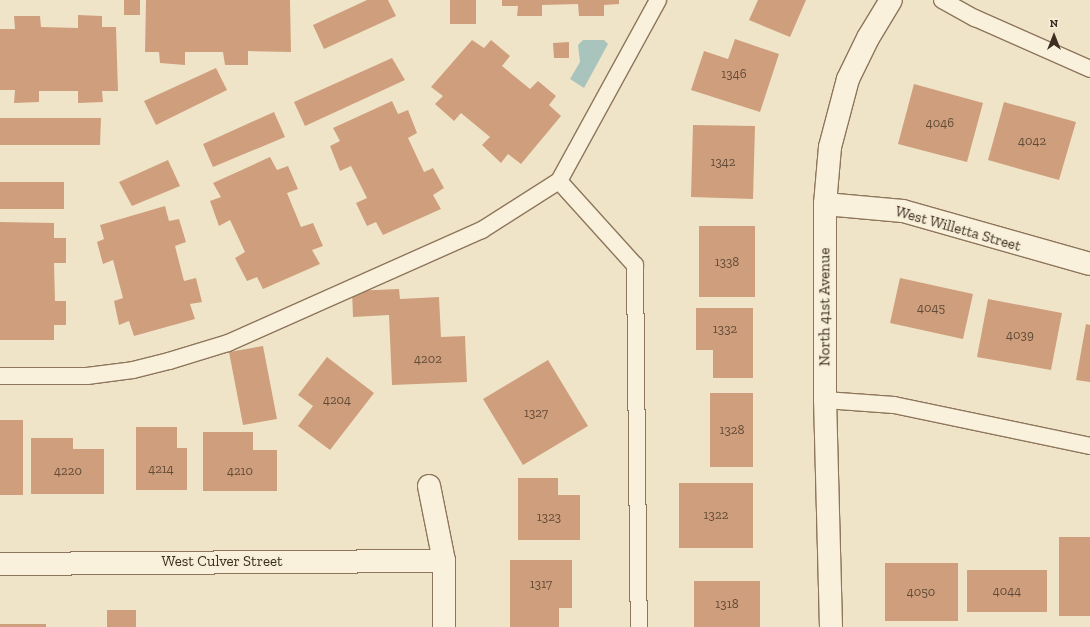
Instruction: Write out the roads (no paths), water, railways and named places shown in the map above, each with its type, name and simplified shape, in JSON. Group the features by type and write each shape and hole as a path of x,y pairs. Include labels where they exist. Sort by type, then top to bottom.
{"street":[{"name":"North 41st Avenue","path":"831,627 825,400 824,204 830,147 848,79 868,38 891,0"},
{"name":"West Willetta Street","path":"824,204 903,211 1055,256 1090,264"},
{"path":"429,486 444,561 444,627"},
{"name":"West Culver Street","path":"0,564 444,561"}],"lane":[{"path":"0,376 87,376 133,370 228,343 482,230 559,181 658,0"},
{"path":"942,0 975,18 1090,70"},
{"path":"559,181 635,265 639,627"},
{"path":"825,400 894,404 1090,446"}],"water":[{"path":"583,40 604,40 608,44 584,88 570,79 580,62 578,45"}]}
